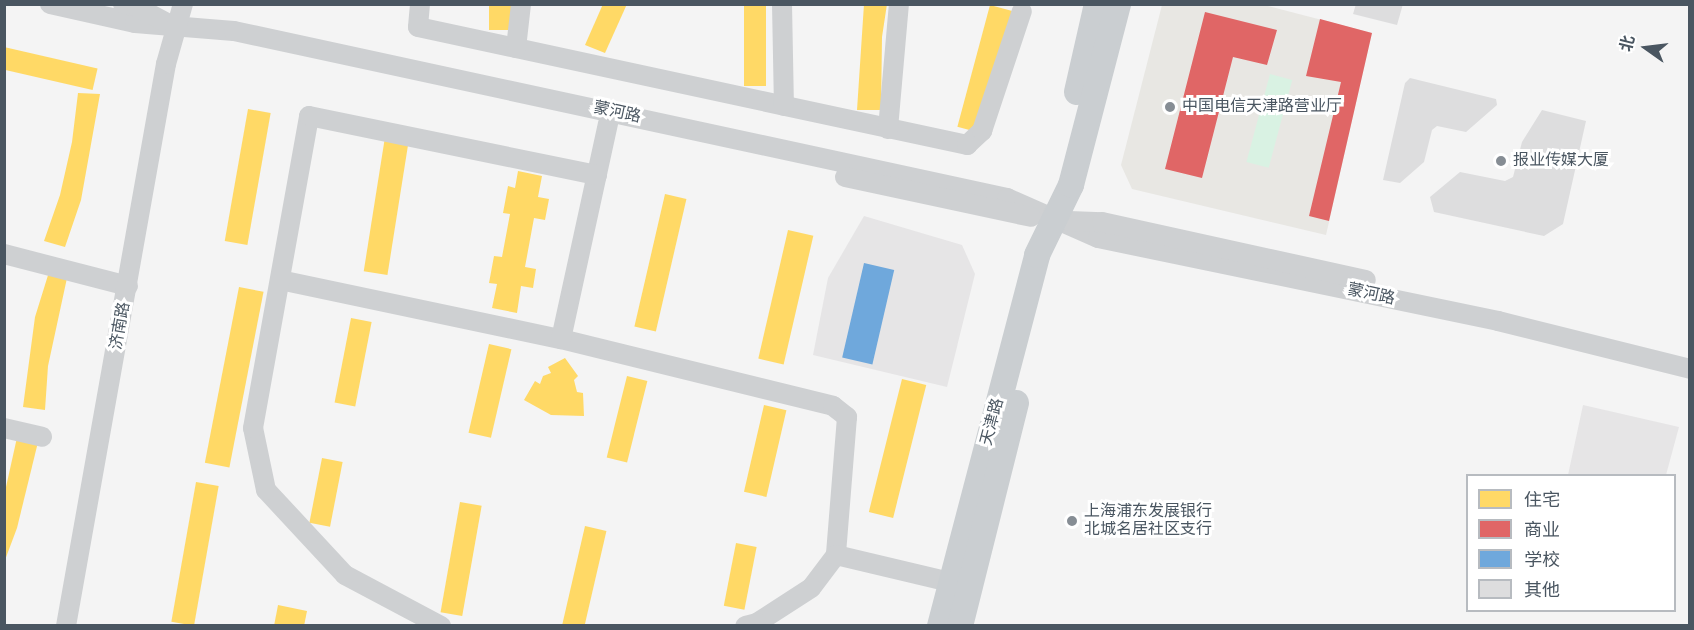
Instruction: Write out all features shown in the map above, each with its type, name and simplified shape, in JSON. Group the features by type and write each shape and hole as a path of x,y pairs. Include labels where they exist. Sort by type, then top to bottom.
{"main road":[{"name":"天津路","path":"960,626 1052,258 1056,180 1098,4"},
{"name":"天津路","path":"940,626 1037,255 1071,185 1118,4"}],"street":[{"name":"蒙河路","path":"50,4 135,23 234,31 1007,198 1098,238 1498,321 1689,369"},
{"name":"蒙河路","path":"123,4 137,7 175,27 233,43 608,123 967,204 1053,220 1102,222 1500,310 1689,357"},
{"name":"济南路","path":"73,626 166,100 175,27 175,4"},
{"name":"济南路","path":"66,626 175,27 183,4"},
{"path":"420,4 418,27 967,145 982,130 1018,7"},
{"path":"516,48 520,4"},
{"path":"782,4 784,106"},
{"path":"888,129 899,4"},
{"path":"441,626 345,575 266,490 253,428 309,116 597,175"},
{"path":"561,339 608,123"},
{"path":"4,254 128,286"},
{"path":"280,280 561,339 833,406 847,417 836,555 811,588 757,622 745,626"},
{"path":"4,428 42,437"},
{"path":"836,555 950,582"}],"shaded area":[{"path":"1162,5 1264,5 1372,33 1326,235 1132,189 1121,165"},
{"path":"864,216 962,245 975,274 947,387 813,355 828,278"},
{"path":"1583,405 1679,427 1666,474 1568,474"}],"green space":[{"path":"1270,74 1292,80 1269,168 1246,162"}],"building: 住宅":[{"path":"489,4 511,4 511,30 489,30"},
{"path":"603,4 627,4 605,53 585,45"},
{"path":"744,4 766,4 766,86 744,86"},
{"path":"864,4 887,4 882,37 881,110 857,110"},
{"path":"990,5 1012,11 980,133 957,127"},
{"path":"4,47 98,69 93,90 4,70"},
{"path":"78,93 100,94 81,200 65,247 44,241 60,195 72,142"},
{"path":"248,109 271,113 247,245 225,241"},
{"path":"385,137 409,141 387,275 364,271"},
{"path":"518,171 542,176 538,197 549,199 545,220 534,218 525,267 536,269 533,288 521,286 517,313 492,308 497,284 489,283 494,256 502,257 510,214 503,213 508,186 515,188"},
{"path":"665,194 686,199 656,331 634,327"},
{"path":"788,230 813,236 784,364 758,359"},
{"path":"49,272 67,278 48,366 45,410 23,407 35,317"},
{"path":"239,287 264,292 229,467 205,463"},
{"path":"351,318 372,322 355,406 335,402"},
{"path":"489,344 511,349 491,438 469,433"},
{"path":"565,358 578,376 574,380 577,392 583,393 584,416 551,415 524,400 535,381 540,384 543,376 551,373 548,367"},
{"path":"627,376 647,381 627,463 607,458"},
{"path":"902,379 926,385 893,518 869,512"},
{"path":"764,405 786,410 766,497 744,492"},
{"path":"18,433 39,438 17,528 5,560 4,496"},
{"path":"322,458 343,462 330,527 309,523"},
{"path":"196,482 219,486 194,626 171,622"},
{"path":"460,502 482,506 462,616 441,612"},
{"path":"585,526 606,531 584,626 562,625"},
{"path":"736,543 757,547 744,610 724,606"},
{"path":"278,605 307,611 304,626 274,626"}],"building: 商业":[{"path":"1205,12 1277,30 1267,65 1233,57 1202,178 1165,169"},
{"path":"1320,19 1372,33 1329,221 1309,216 1341,82 1306,76"}],"building: 学校":[{"path":"864,263 894,270 872,364 842,358"}],"building: 其他":[{"path":"1356,4 1403,4 1397,25 1353,14"},
{"path":"1410,78 1496,99 1497,105 1466,132 1437,126 1432,130 1424,162 1400,183 1383,180 1405,83"},
{"path":"1542,110 1586,121 1563,224 1544,236 1434,212 1430,197 1460,172 1505,181 1513,177 1522,142"}],"place":[{"name":"中国电信天津路营业厅","path":"1170,107"},
{"name":"报业传媒大厦","path":"1501,161"},
{"name":"上海浦东发展银行 北城名居社区支行","path":"1072,521"}]}
